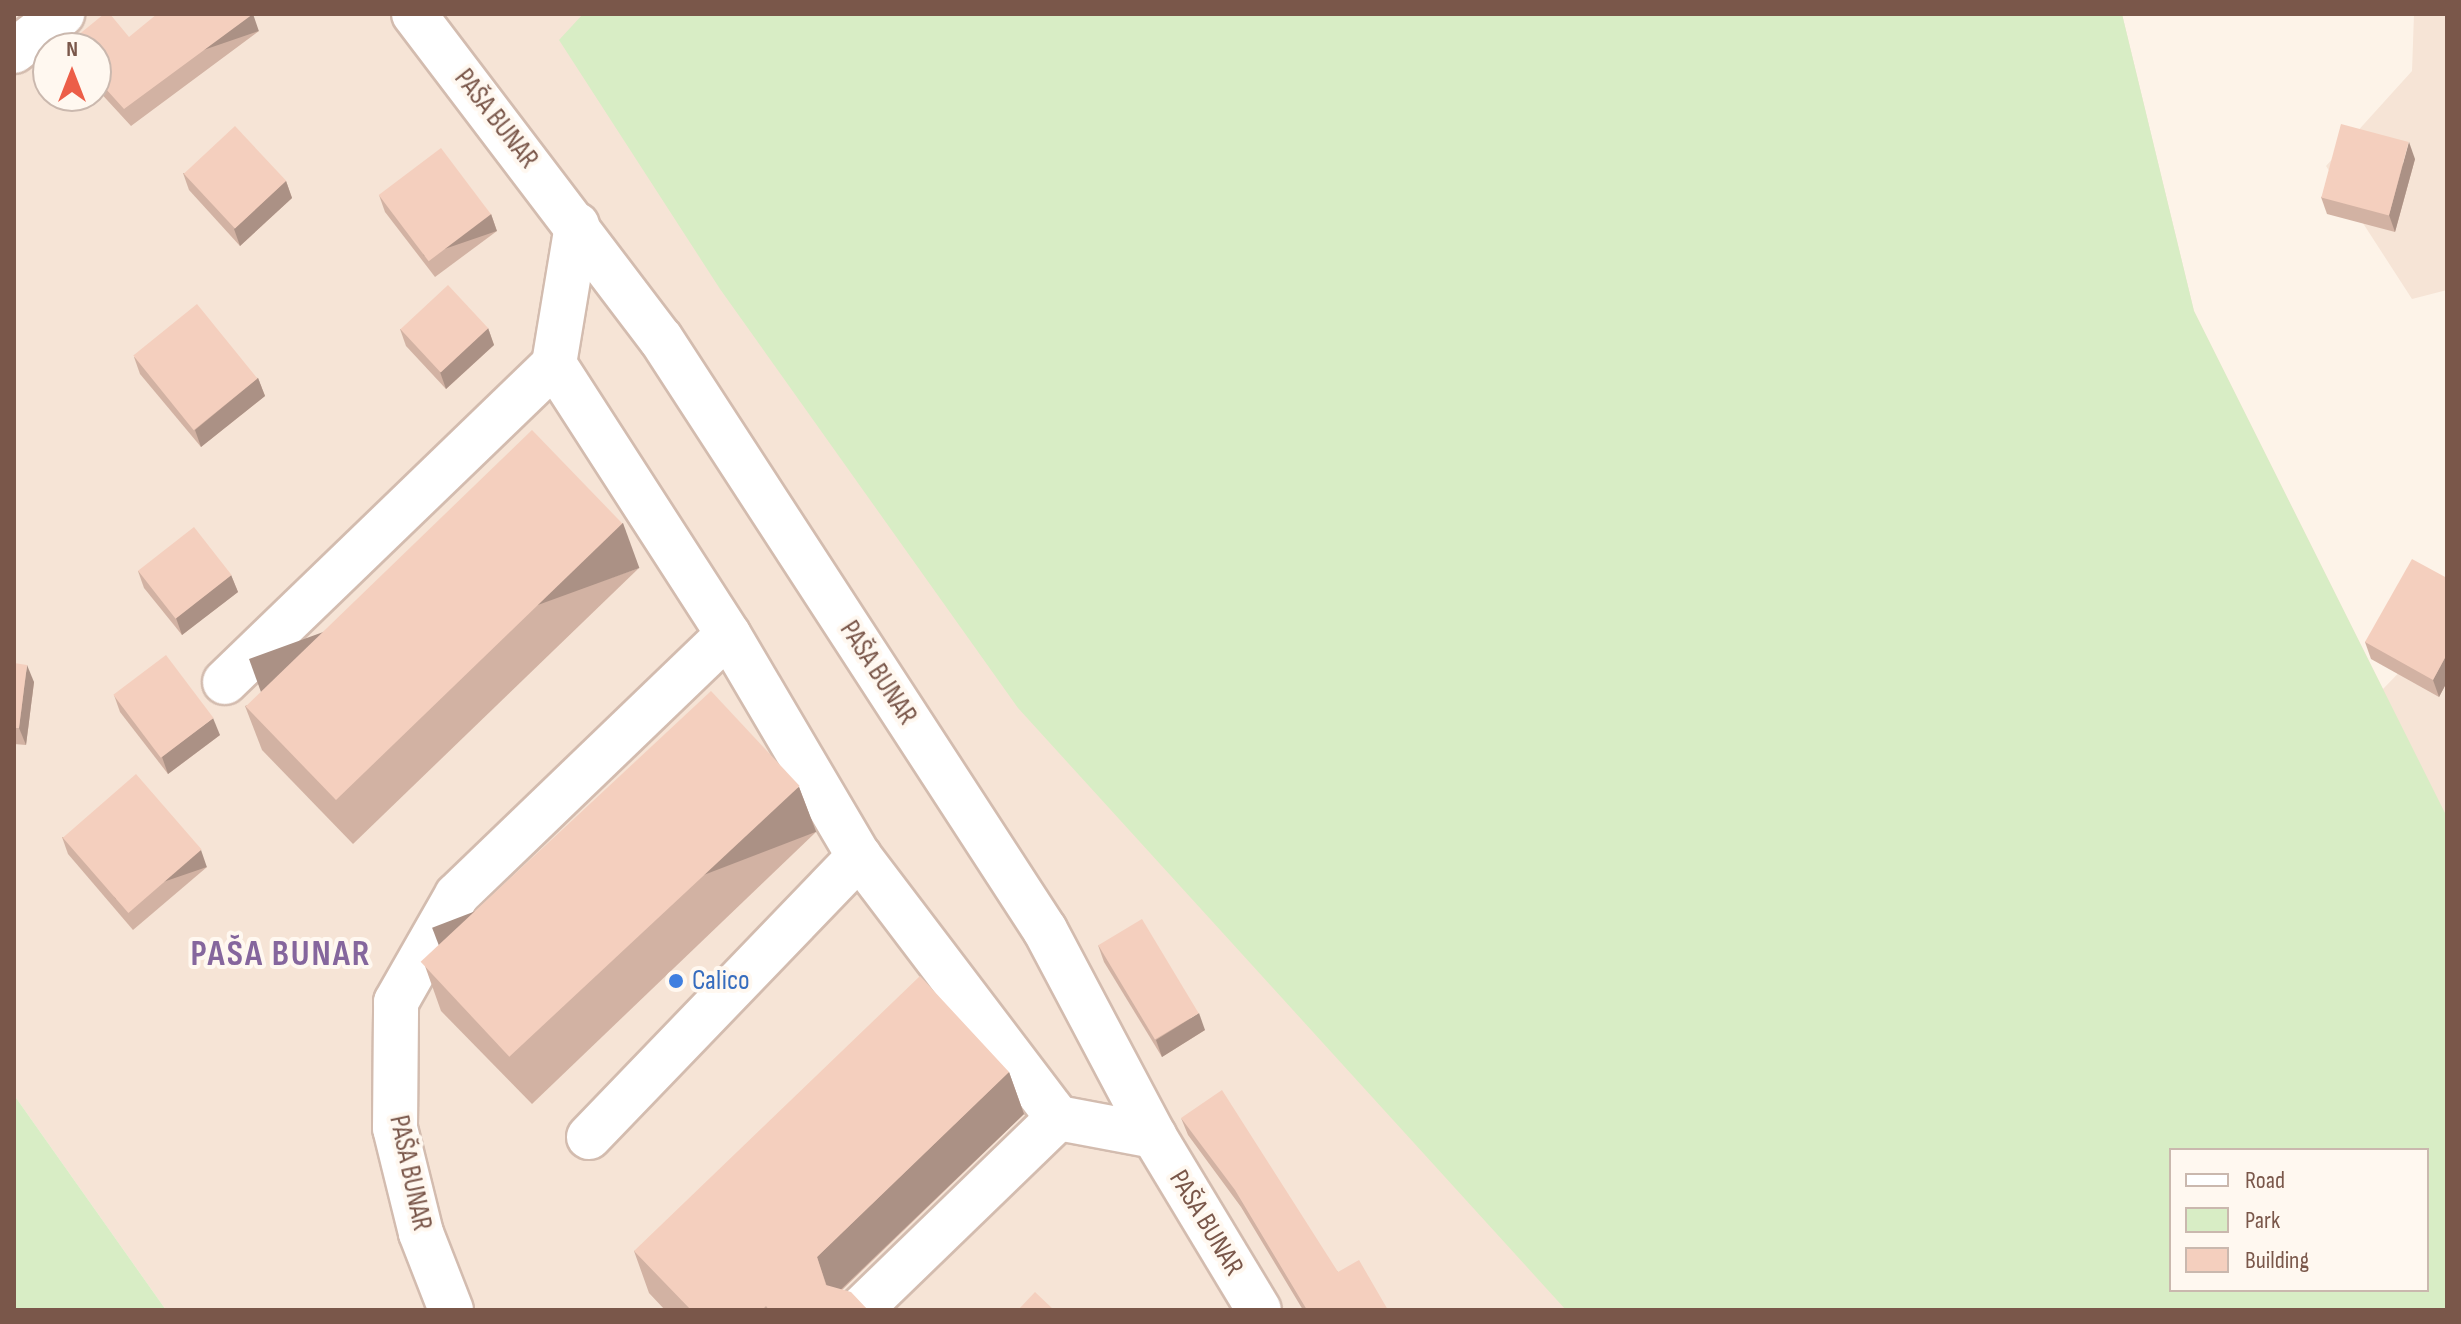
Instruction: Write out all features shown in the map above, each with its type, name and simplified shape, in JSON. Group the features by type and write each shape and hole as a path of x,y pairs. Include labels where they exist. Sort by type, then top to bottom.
{"street":[{"path":"14,51 62,14"},
{"name":"PAŠA BUNAR","path":"414,14 661,339 1045,930 1154,1136 1259,1310"},
{"path":"225,682 554,364 577,225"},
{"path":"554,364 728,634 859,856 1058,1118 1154,1136"},
{"name":"PAŠA BUNAR","path":"451,1310 421,1233 395,1128 396,1002 457,895 728,634"},
{"path":"589,1137 859,856"},
{"path":"860,1310 1058,1118"}],"shaded area":[{"path":"14,14 2122,14 2194,311 2383,689 2447,623 2447,1310 166,1310 14,1095"},
{"path":"2414,14 2447,14 2447,290 2412,299 2326,166 2412,71"}],"green space":[{"path":"583,14 2122,14 2194,311 2447,817 2447,1310 1566,1310 1018,708 720,289 559,40"},
{"path":"14,1095 166,1310 14,1310"}],"building":[{"path":"104,14 110,14 129,37 157,14 253,14 124,109 112,96 112,32 82,32"},
{"path":"2341,124 2409,142 2389,216 2321,197"},
{"path":"235,126 286,181 235,229 184,174"},
{"path":"441,148 491,214 429,261 379,195"},
{"path":"448,285 488,328 441,372 400,329"},
{"path":"197,304 257,379 194,430 133,356"},
{"path":"532,430 622,524 336,800 246,706"},
{"path":"194,527 232,575 176,619 138,571"},
{"path":"2412,559 2447,578 2447,654 2433,680 2365,642"},
{"path":"166,655 214,718 161,758 113,695"},
{"path":"14,663 27,665 19,728 14,728"},
{"path":"711,691 800,786 509,1057 421,962"},
{"path":"136,774 202,849 128,913 63,838"},
{"path":"1142,919 1199,1013 1155,1040 1098,945"},
{"path":"920,976 1009,1072 817,1257 826,1285 851,1292 868,1310 769,1310 766,1306 762,1310 691,1310 634,1251"},
{"path":"1222,1090 1338,1272 1359,1260 1388,1310 1307,1310 1235,1190 1181,1118"},
{"path":"1035,1292 1054,1310 1018,1310"}],"place":[{"name":"Calico","path":"676,981"}],"district":[{"name":"PAŠA BUNAR","path":"281,955"}]}
